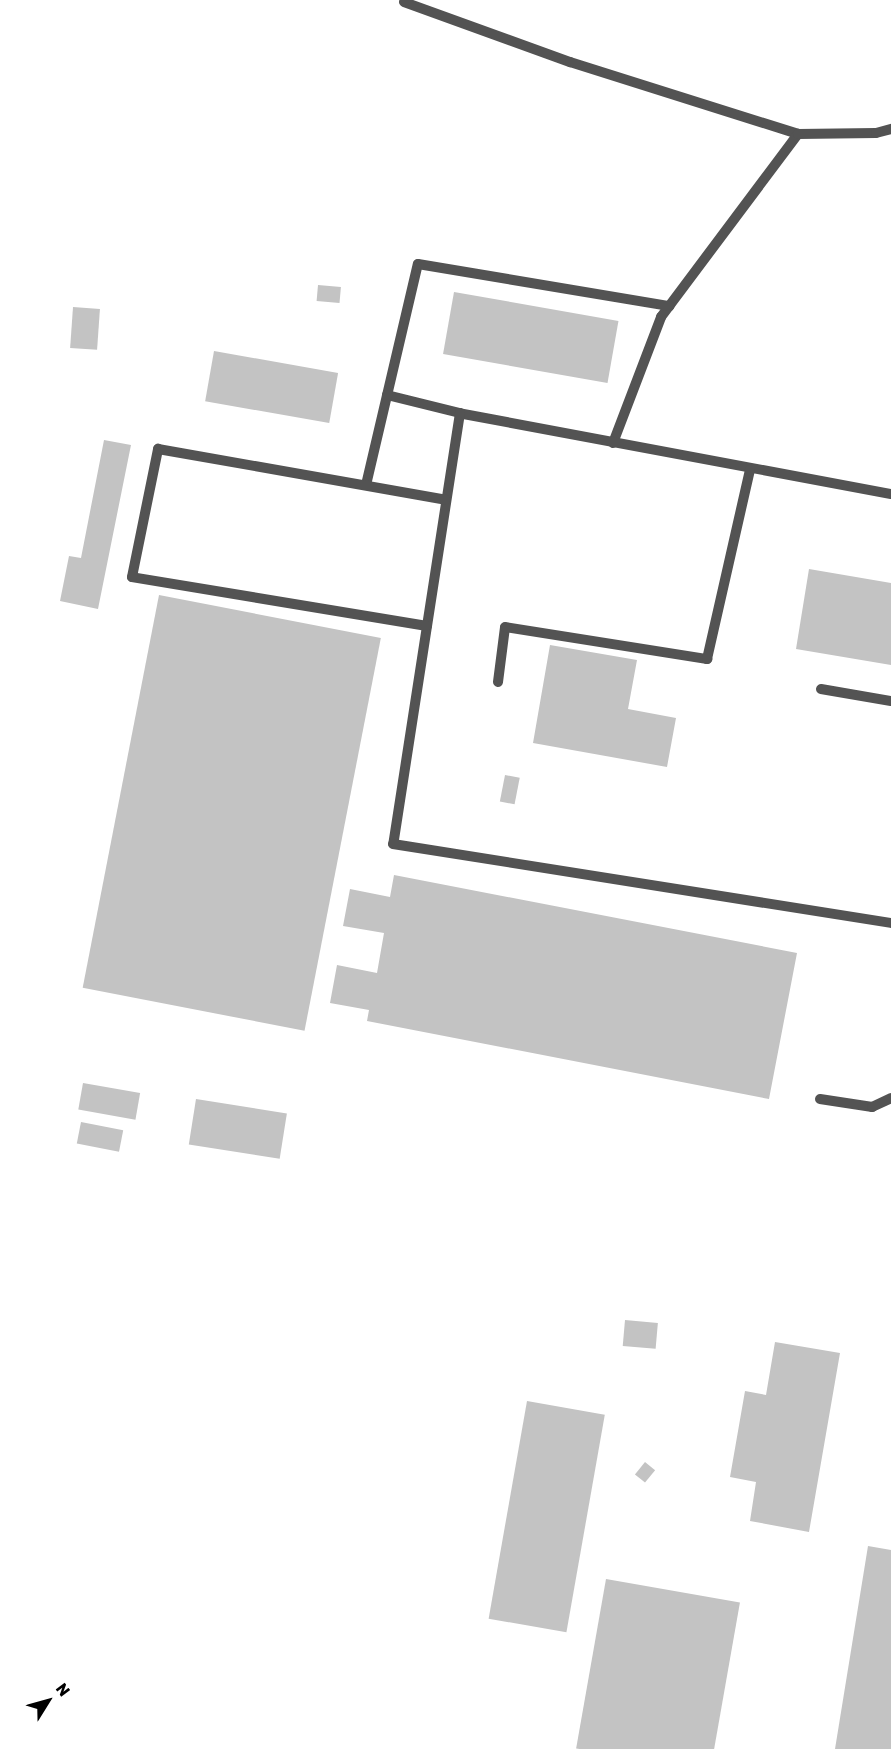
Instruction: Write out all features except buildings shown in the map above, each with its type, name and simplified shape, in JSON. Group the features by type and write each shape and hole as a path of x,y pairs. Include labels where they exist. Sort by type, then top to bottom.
{"lane":[{"path":"404,2 570,62 798,134 876,134 891,129"},
{"path":"613,443 661,317 798,134"},
{"path":"366,485 418,264 670,306"},
{"path":"387,395 460,412 750,470 891,494"},
{"path":"460,412 393,844 891,923"},
{"path":"427,626 132,577 158,449 446,500"},
{"path":"498,682 505,627 707,658 750,470"},
{"path":"821,689 891,701"},
{"path":"820,1099 872,1107 891,1098"}]}
